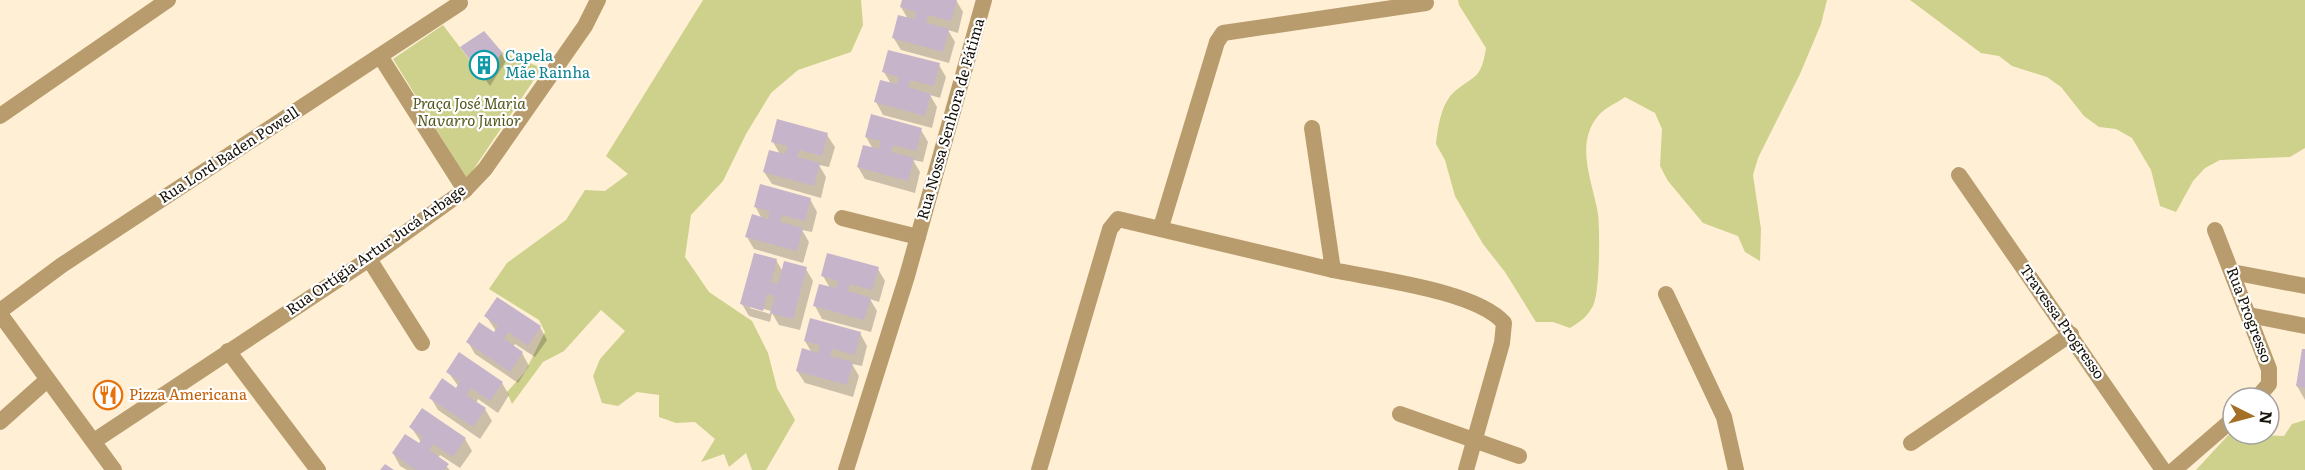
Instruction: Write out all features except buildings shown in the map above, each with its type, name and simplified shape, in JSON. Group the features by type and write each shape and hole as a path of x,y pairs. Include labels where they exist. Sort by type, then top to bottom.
{"street":[{"path":"0,116 168,0"},
{"name":"Rua Ortígia Artur Jucá Arbage","path":"94,441 369,259 465,190 485,169 585,26 598,0"},
{"name":"Rua Nossa Senhora de Fátima","path":"846,470 918,237 984,0"},
{"name":"Rua Lord Baden Powell","path":"0,313 62,265 460,3"},
{"path":"1161,227 1217,42 1223,33 1426,3"},
{"path":"380,56 465,190"},
{"path":"1312,128 1333,270"},
{"name":"Travessa Progresso","path":"1959,175 2163,470"},
{"name":"Rua Nossa Senhora de Fátima","path":"842,218 918,237"},
{"path":"1039,470 1110,229 1118,219 1161,227 1333,270 1462,298 1498,316 1504,323 1502,343 1466,470"},
{"name":"Rua Progresso","path":"2215,230 2270,374 2267,386"},
{"path":"369,259 422,343"},
{"path":"2232,272 2305,286"},
{"path":"1666,294 1724,417 1736,470"},
{"path":"0,313 114,470"},
{"path":"2249,315 2305,326"},
{"path":"1911,443 2071,334"},
{"path":"228,351 318,470"},
{"path":"0,422 47,380"},
{"path":"1400,414 1519,456"},
{"path":"2174,470 2221,429"}],"green space":[{"path":"703,0 861,0 863,25 851,52 798,70 771,93 746,134 723,181 691,215 685,257 709,292 752,321 768,353 777,388 795,420 766,470 752,470 746,453 729,467 724,454 701,462 715,439 695,422 676,423 659,417 659,395 637,392 618,406 602,403 593,376 600,359 625,331 601,310 564,351 543,362 512,404 507,392 525,372 545,332 539,320 489,289 507,263 566,220 585,190 605,191 628,174 606,156"},
{"path":"1458,0 1827,0 1821,24 1800,74 1758,158 1753,175 1761,229 1760,261 1745,252 1738,236 1703,223 1668,181 1660,166 1662,129 1655,113 1625,97 1598,116 1587,139 1587,164 1598,214 1599,234 1598,275 1593,306 1583,319 1570,328 1553,322 1536,322 1505,272 1483,244 1455,196 1445,160 1436,144 1446,102 1455,91 1480,70 1486,48"},
{"path":"1910,0 2305,0 2305,148 2290,157 2220,160 2205,168 2193,181 2176,212 2160,206 2151,170 2132,138 2116,129 2099,127 2084,116 2061,87 2047,77 2012,66 1999,56 1981,53"},
{"name":"Praça José Maria Navarro Junior","path":"443,25 484,79 502,52 542,68 467,179 393,59"},
{"path":"2305,420 2305,470 2196,470 2221,443 2221,446 2281,446 2281,436 2284,436 2292,424"}],"place":[{"name":"Capela Mãe Rainha","path":"484,65"},
{"name":"Pizza Americana","path":"108,395"}]}
